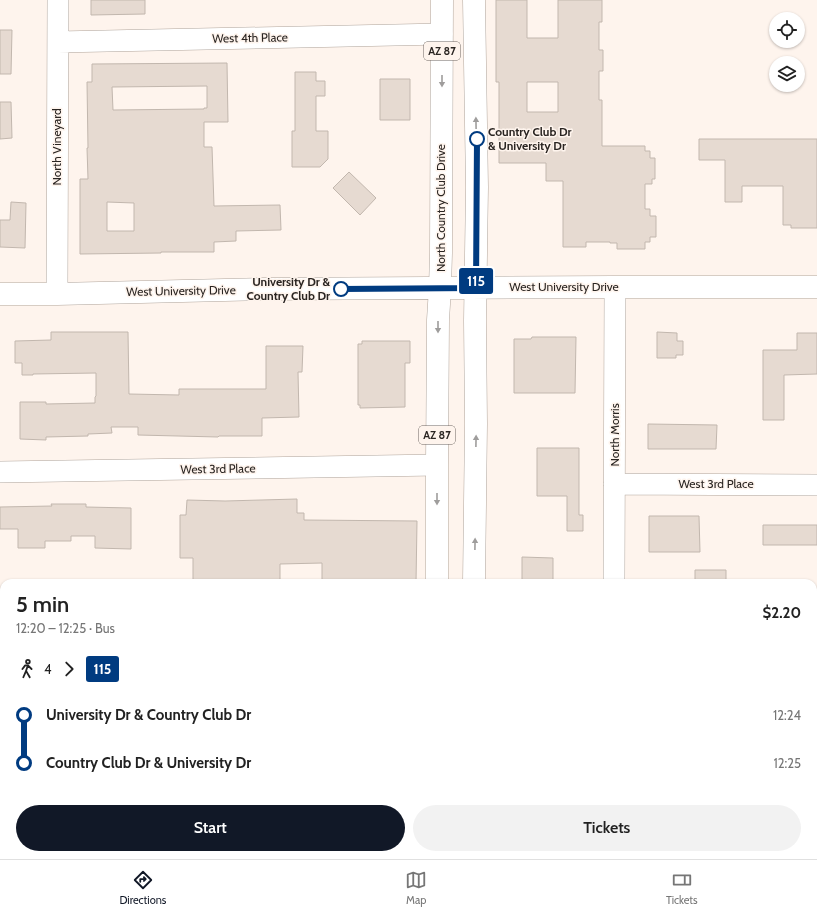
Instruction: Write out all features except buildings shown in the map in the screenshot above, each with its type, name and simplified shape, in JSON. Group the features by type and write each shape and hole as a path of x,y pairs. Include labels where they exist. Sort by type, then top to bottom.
{"main road":[{"name":"North Country Club Drive","path":"437,579 438,320 442,253 442,0"},
{"name":"AZ 87","path":"474,0 477,138 474,579"},
{"name":"West University Drive","path":"0,294 257,289 817,287"}],"street":[{"name":"North Vineyard","path":"57,294 58,0"},
{"name":"West 4th Place","path":"58,42 442,34"},
{"name":"North Morris","path":"614,579 615,287"},
{"name":"West 3rd Place","path":"0,472 437,465"},
{"name":"West 3rd Place","path":"614,484 817,485"}],"bus line":[{"name":"115","path":"341,289 476,288 477,139"}],"place":[{"name":"Country Club Dr & University Dr","path":"477,139"},
{"name":"University Dr & Country Club Dr","path":"341,289"}]}
